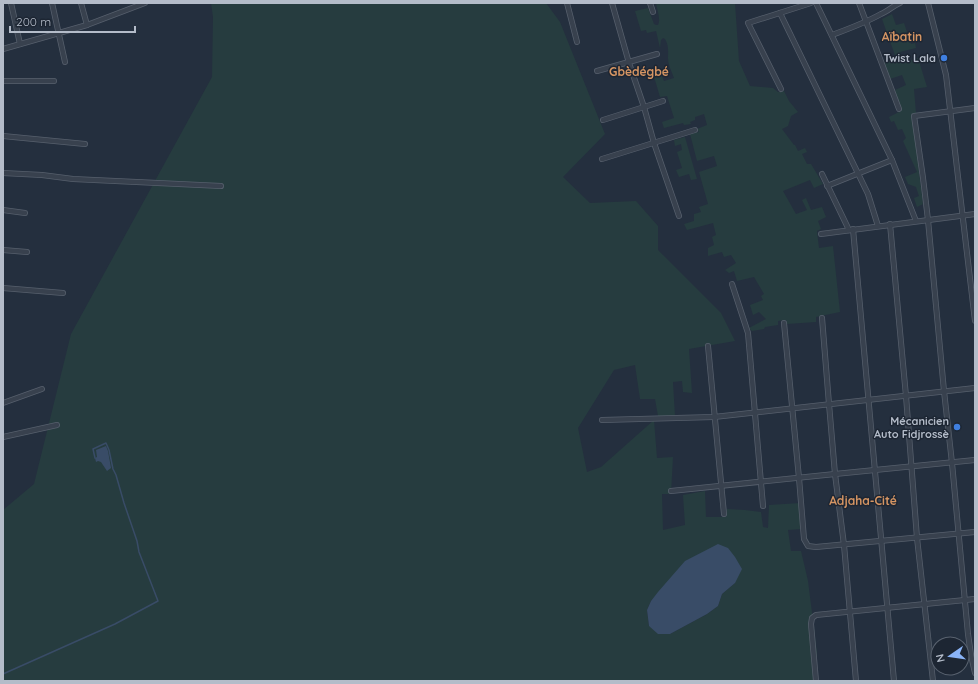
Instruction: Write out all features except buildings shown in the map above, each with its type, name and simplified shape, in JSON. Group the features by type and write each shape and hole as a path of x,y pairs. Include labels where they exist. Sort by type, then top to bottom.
{"street":[{"path":"11,3 20,44"},
{"path":"52,3 65,62"},
{"path":"81,3 87,25"},
{"path":"3,49 87,25 145,3"},
{"path":"567,3 577,42"},
{"path":"612,3 654,143 679,216"},
{"path":"650,3 653,12"},
{"path":"780,89 748,23 811,3"},
{"path":"816,3 892,160 916,221"},
{"path":"859,3 899,109"},
{"path":"832,35 882,14 900,3"},
{"path":"928,3 946,75 975,321"},
{"path":"780,13 868,194 878,226"},
{"path":"597,71 657,54"},
{"path":"3,81 54,81"},
{"path":"603,120 663,101"},
{"path":"975,108 914,116 928,220 968,641 970,656 975,673"},
{"path":"602,159 696,130"},
{"path":"3,136 85,144"},
{"path":"827,186 892,160"},
{"path":"3,173 42,175 73,179 221,186"},
{"path":"822,174 851,229 894,681"},
{"path":"3,210 25,213"},
{"path":"821,234 975,214"},
{"path":"890,224 906,396 917,538 933,681"},
{"path":"3,250 27,252"},
{"path":"732,284 748,332 762,506"},
{"path":"3,288 63,293"},
{"path":"822,318 835,474 844,545 856,681"},
{"path":"784,323 804,539 808,546 816,547 844,545 975,532"},
{"path":"708,346 724,514"},
{"path":"3,403 42,388"},
{"path":"602,420 714,417 975,388"},
{"path":"3,438 57,425"},
{"path":"671,491 975,460"},
{"path":"816,681 811,624 812,618 816,615 975,599"}],"green space":[{"path":"211,3 546,3 560,22 605,134 563,177 590,203 636,201 658,226 658,250 721,313 735,341 689,349 692,393 683,392 682,381 673,382 675,416 658,416 655,399 640,399 635,365 614,370 578,428 587,472 601,467 654,420 657,458 673,457 671,494 662,494 663,530 685,525 683,495 705,491 706,517 726,517 727,509 761,512 763,527 768,528 769,505 800,503 802,529 788,530 791,551 801,551 808,581 817,652 816,681 3,681 3,510 34,484 71,334 212,77 213,17","holes":["674,575 735,583 722,594 718,606 707,614 670,634 649,626 647,610 651,601"]},
{"path":"656,3 735,3 739,61 750,86 773,88 778,92 784,91 789,101 798,112 791,116 788,126 782,129 798,151 805,148 807,152 802,154 807,164 811,164 823,184 814,188 810,180 783,191 796,214 807,210 802,200 806,198 811,210 822,207 826,217 818,221 821,229 817,231 819,248 833,246 840,312 816,317 816,322 787,324 786,320 778,321 778,325 752,331 749,328 766,319 759,312 753,315 750,305 763,300 761,296 764,294 754,277 737,281 734,271 729,273 725,270 736,263 731,255 724,257 722,252 708,256 708,248 714,245 712,237 716,235 713,223 687,230 684,224 694,221 694,214 701,212 699,207 708,204 699,172 717,166 714,156 697,161 690,134 699,132 697,129 707,125 704,114 695,117 695,120 690,122 691,124 684,125 683,123 664,128 662,122 674,118 667,96 660,97 652,70 659,69 664,81 674,78 668,58 668,48 665,39 663,38 661,40 660,48 656,31 647,33 646,30 641,31 635,11 648,8 654,24 658,25 659,17"},
{"path":"892,14 896,25 904,23 911,44 915,43 916,48 900,52 904,62 918,58 927,87 914,89 916,113 912,114 923,204 917,207 914,198 919,196 916,187 908,184 905,177 917,172 903,141 906,138 902,129 898,130 894,121 891,122 889,117 901,111 895,90 906,85 902,75 890,79 884,62 896,58 882,19"},
{"path":"685,137 697,179 691,180 689,174 679,177 676,170 682,168 677,152 682,150 681,144 675,146 674,140"}],"water":[{"path":"106,446 111,468 107,471 101,462 96,462 95,458 97,457 96,450"},
{"path":"718,544 728,548 742,569 735,583 722,594 718,606 707,614 670,634 658,634 649,626 647,610 651,601 685,561"}],"waterway":[{"path":"3,674 115,624 158,601 139,552 137,541 106,443 93,449 95,458"}],"place":[{"name":"Twist Lala","path":"944,58"},
{"name":"Mécanicien Auto Fidjrossè","path":"957,427"}],"district":[{"name":"Aïbatin","path":"902,36"},
{"name":"Gbèdégbé","path":"639,71"},
{"name":"Adjaha-Cité","path":"863,500"}]}
